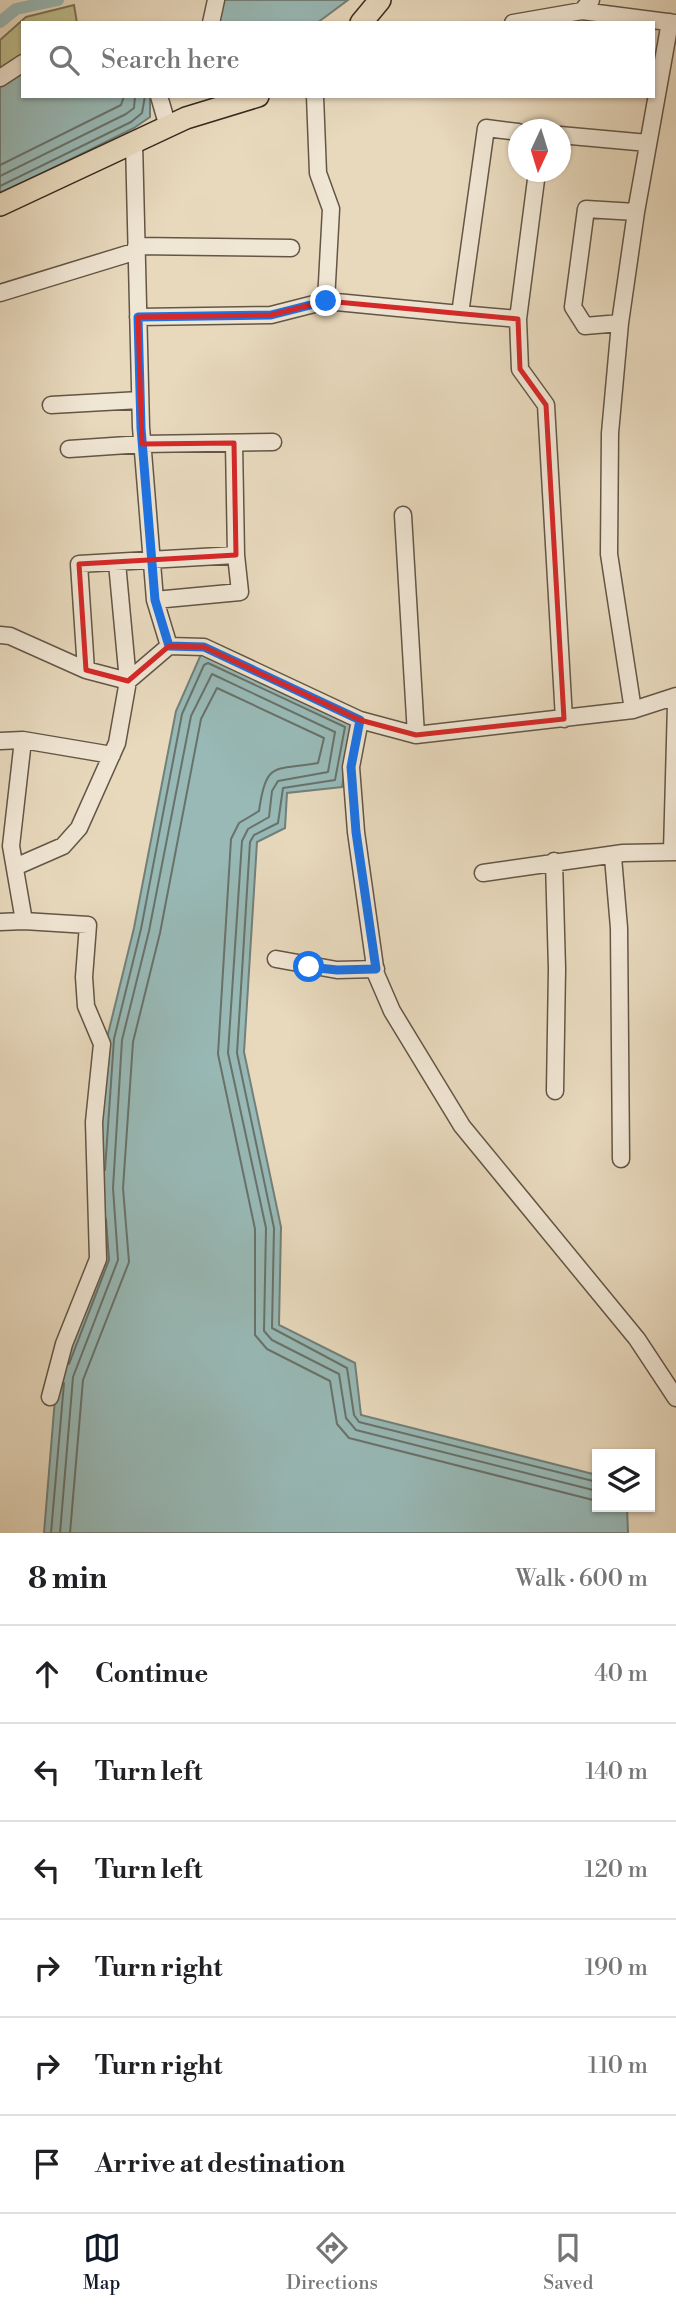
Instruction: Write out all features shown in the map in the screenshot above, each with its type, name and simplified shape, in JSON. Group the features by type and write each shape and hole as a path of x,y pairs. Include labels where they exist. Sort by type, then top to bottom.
{"main road":[{"path":"362,21 380,0"},
{"path":"0,205 186,118 251,98"}],"street":[{"path":"211,21 216,0"},
{"path":"522,21 587,6 673,23 636,212 620,323 610,433 609,554 632,710"},
{"path":"0,78 21,64"},
{"path":"315,98 318,173 331,209 326,301"},
{"path":"160,99 168,127"},
{"path":"460,314 485,128 508,131"},
{"path":"571,136 648,144"},
{"path":"134,142 142,444 155,600 169,646"},
{"path":"536,182 518,319 520,369 546,405 564,719"},
{"path":"620,323 585,326 573,307 586,209 636,212"},
{"path":"0,293 136,248 291,248"},
{"path":"138,317 271,315 326,301 518,319"},
{"path":"51,405 140,400"},
{"path":"69,449 142,444 274,442"},
{"path":"155,600 240,592 236,555 234,443"},
{"path":"403,515 416,735"},
{"path":"86,670 79,564 236,555"},
{"path":"15,867 63,846 79,828 122,726 128,681 117,563"},
{"path":"0,635 10,636 86,670 128,681"},
{"path":"128,681 169,646 204,647 360,720 416,735 632,710 676,696"},
{"path":"483,873 554,861 613,857 623,853 674,852 676,704"},
{"path":"360,720 351,767 356,832 376,969 392,1011 462,1126 637,1339 676,1398"},
{"path":"0,741 23,740 111,755"},
{"path":"23,740 11,846 23,921"},
{"path":"613,857 619,928 621,1159"},
{"path":"554,861 557,969 555,1091"},
{"path":"0,922 88,925 84,977 86,1006 102,1044 94,1122 98,1259 64,1344 50,1397"},
{"path":"276,959 337,970 376,969"}],"highlighted area":[{"path":"326,301 518,319 520,369 546,405 564,719 416,735 360,720 204,647 169,646 128,681 86,670 79,564 236,555 234,443 142,444 138,317 271,315"}],"shaded area":[{"path":"74,5 77,21 21,21 26,17"},
{"path":"21,21 21,59 0,75 0,40"}],"water":[{"path":"222,0 348,0 320,21 217,21"},
{"path":"21,66 21,98 156,98 150,99 150,117 134,128 0,194 0,81"},
{"path":"202,652 353,721 342,787 287,793 285,828 257,842 244,1052 281,1227 279,1325 355,1363 361,1415 592,1474 592,1512 627,1512 628,1533 44,1533 57,1374 103,1258 97,1188 107,1038 134,928 176,711"}],"waterway":[{"path":"0,22 16,9 58,0"}],"route":[{"path":"309,967 337,970 376,969 356,832 351,767 360,720 204,647 169,646 155,600 141,428 138,317 271,315 326,301"}]}
